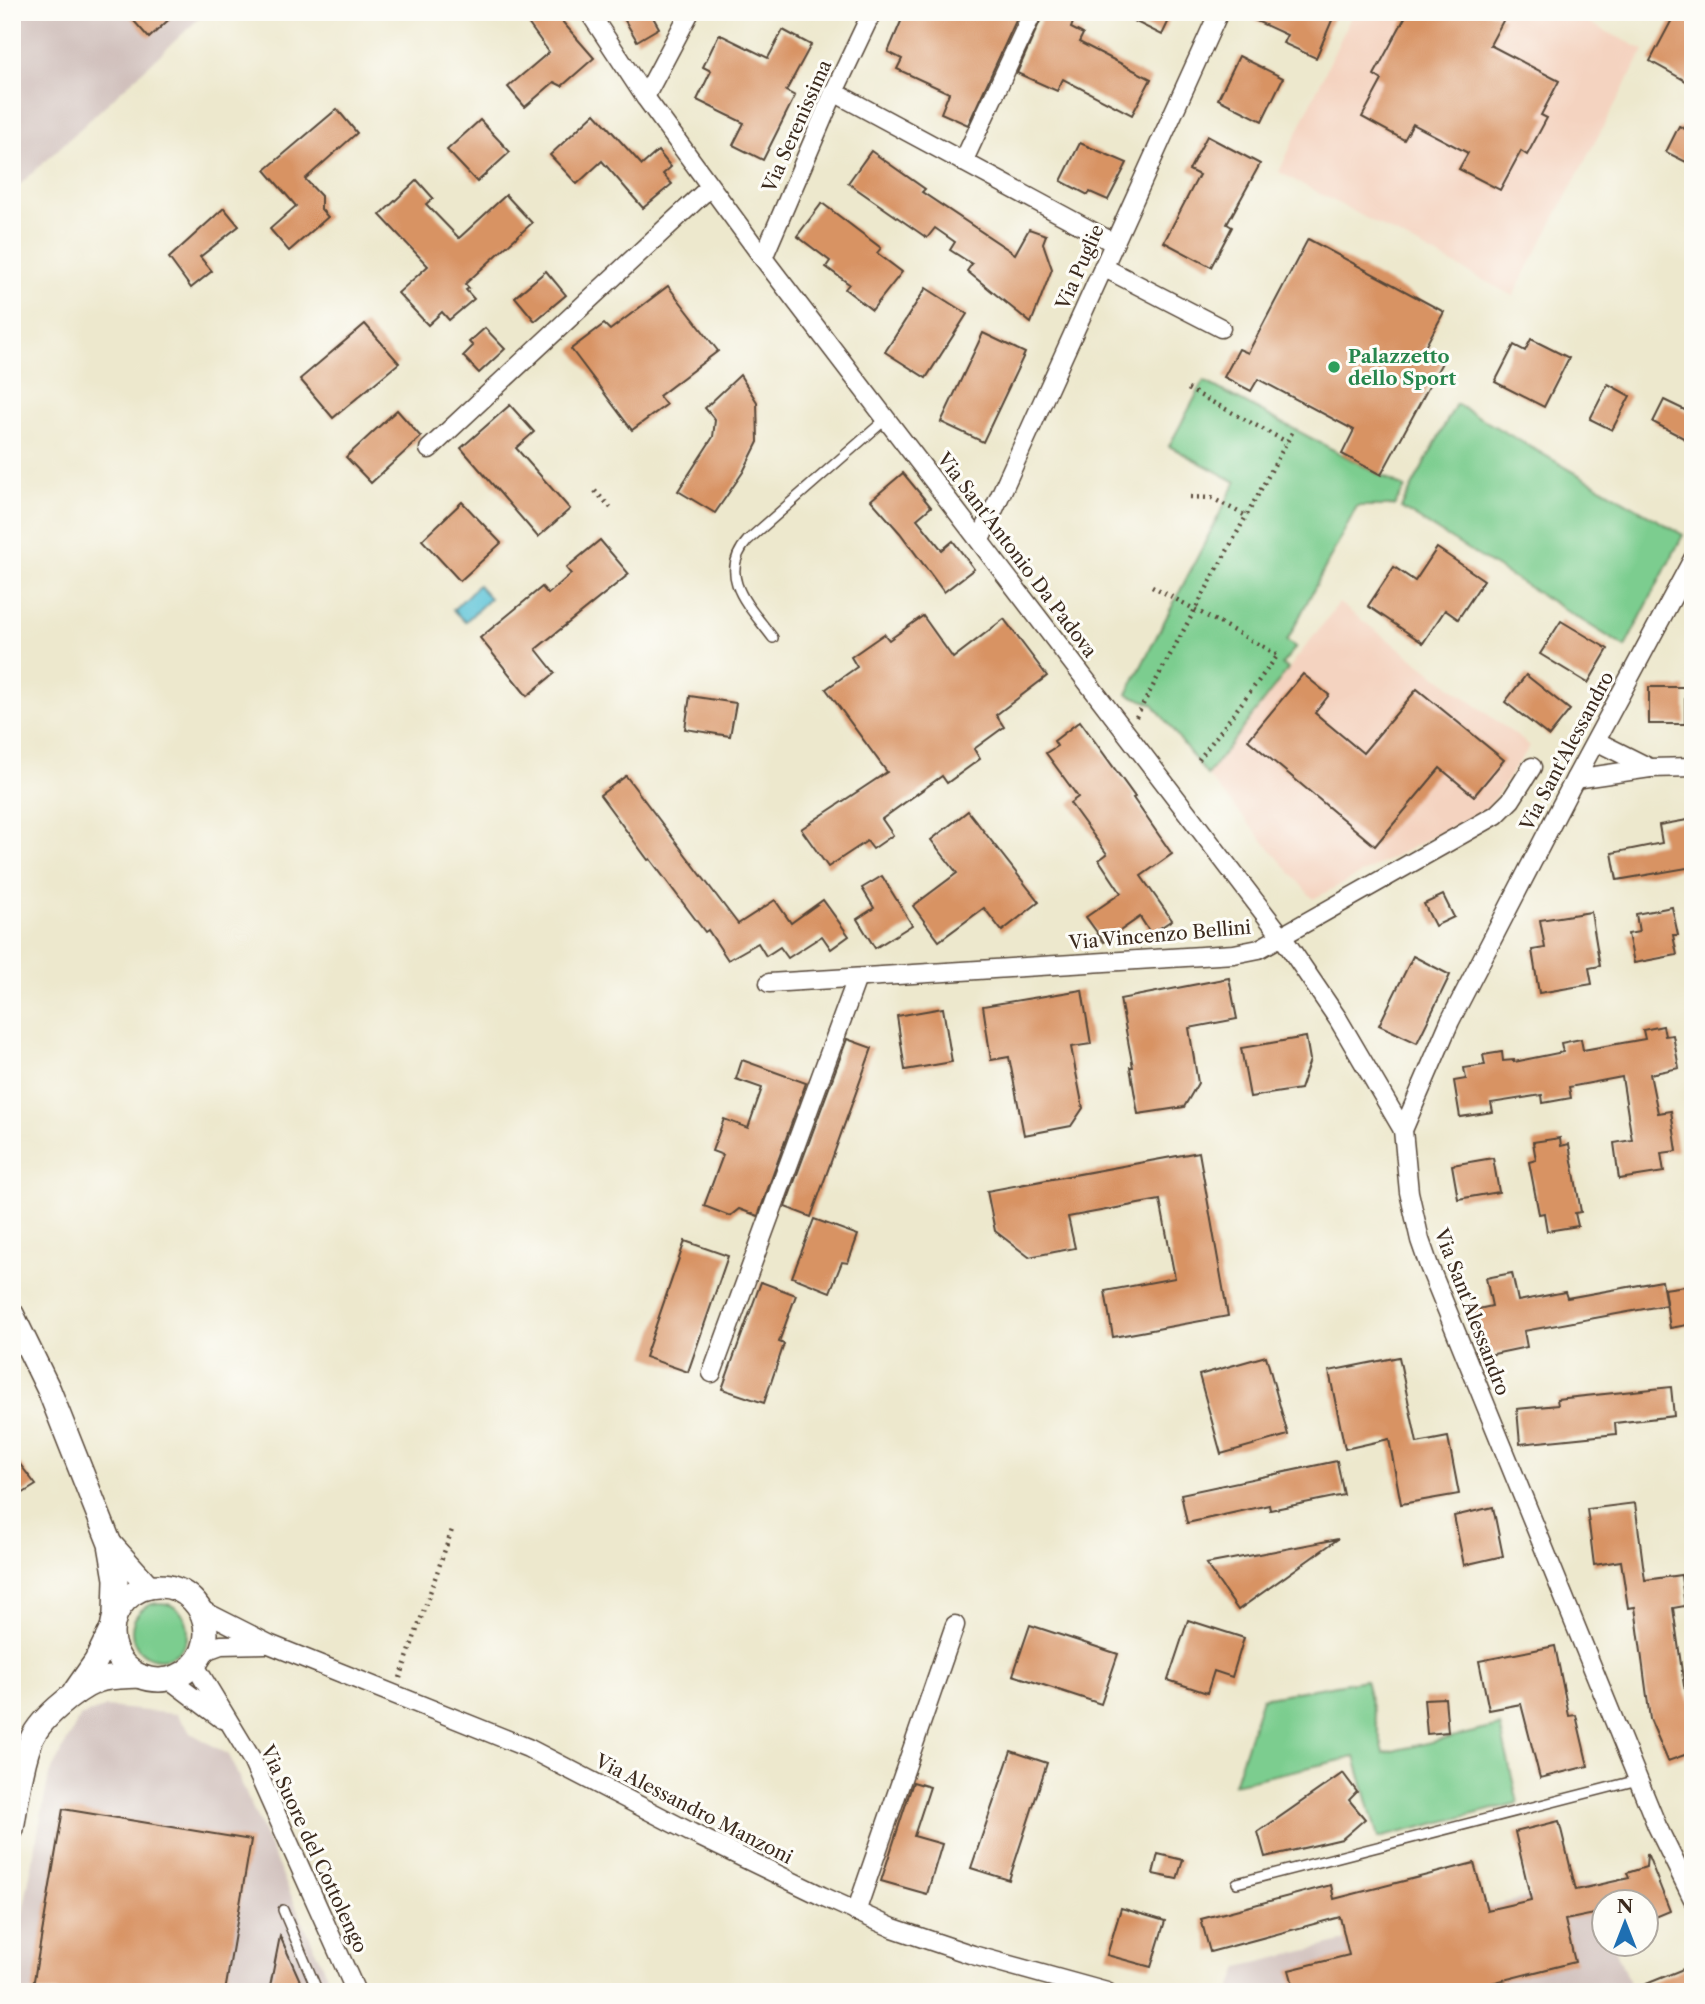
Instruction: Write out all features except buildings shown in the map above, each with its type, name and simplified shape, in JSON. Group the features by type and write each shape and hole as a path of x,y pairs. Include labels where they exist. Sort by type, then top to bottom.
{"street":[{"name":"Via Sant'Antonio Da Padova","path":"589,12 645,97 762,258 1283,938 1338,1019 1404,1130"},
{"path":"645,97 690,12"},
{"name":"Via Serenissima","path":"762,258 872,12"},
{"path":"963,162 1033,12"},
{"name":"Via Puglie","path":"980,540 1219,12"},
{"path":"834,92 1114,243"},
{"path":"429,449 710,187"},
{"path":"1103,267 1221,328"},
{"name":"Via Sant'Alessandro","path":"1693,559 1575,779 1442,1038 1404,1130 1409,1192 1429,1266 1657,1826 1693,1899"},
{"path":"1596,741 1650,768"},
{"name":"Via Vincenzo Bellini","path":"769,983 1243,953 1259,949 1283,938 1496,815 1511,800 1532,766"},
{"path":"1575,779 1650,768 1693,767"},
{"path":"712,1373 857,978"},
{"path":"12,1314 49,1390 110,1544 116,1579 114,1621 113,1643 118,1657 127,1668 140,1676 154,1680 169,1679 183,1674 198,1658 206,1637 200,1609 191,1598 178,1590 164,1586 149,1587 135,1592 123,1601 114,1621 96,1661 71,1696 50,1715 30,1741 12,1829"},
{"path":"110,1544 149,1587"},
{"name":"Via Alessandro Manzoni","path":"200,1609 269,1644 528,1748 692,1833 856,1912 930,1942 1107,1992"},
{"path":"856,1912 956,1625"},
{"name":"Via Alessandro Manzoni","path":"198,1658 221,1646 269,1644"},
{"name":"Via Suore del Cottolengo","path":"198,1658 230,1725 251,1758 356,1992"},
{"path":"71,1696 96,1682 117,1677 140,1676"},
{"name":"Via Suore del Cottolengo","path":"169,1679 230,1725"}],"lane":[{"path":"773,638 736,583 734,565 740,551 748,540 886,419"},
{"path":"1237,1883 1638,1780"},
{"path":"283,1910 318,1992"}],"path":[{"path":"1188,389 1287,442"},
{"path":"1123,728 1135,720 1294,429"},
{"path":"595,491 612,509"},
{"path":"1190,497 1212,498 1246,516"},
{"path":"1152,586 1278,655 1198,762"},
{"path":"395,1693 453,1527"}],"shaded area":[{"path":"12,12 206,12 12,192"},
{"path":"1353,12 1567,12 1644,50 1513,296 1279,172"},
{"path":"1339,603 1530,746 1488,808 1313,899 1207,775"},
{"path":"106,1707 176,1714 191,1733 229,1755 334,1992 12,1992 12,1969 49,1775 80,1717"},
{"path":"1590,1882 1592,1888 1590,1888 1590,1958 1619,1958 1629,1983 1607,1992 1230,1992 1239,1967"}],"green space":[{"path":"1204,381 1405,488 1394,506 1357,506 1287,641 1296,647 1282,664 1288,669 1207,775 1153,704 1127,694 1236,482 1169,446"},
{"path":"1456,404 1683,535 1625,647 1401,508"},
{"path":"160,1603 171,1605 180,1611 186,1620 186,1642 180,1651 171,1657 160,1659 149,1657 140,1651 134,1642 132,1631 134,1620 140,1611 149,1605"},
{"path":"1365,1680 1384,1753 1500,1726 1518,1803 1378,1838 1355,1757 1234,1784 1262,1698"}],"water":[{"path":"478,585 490,598 465,622 453,610"}],"place":[{"name":"Palazzetto dello Sport","path":"1334,367"}]}
